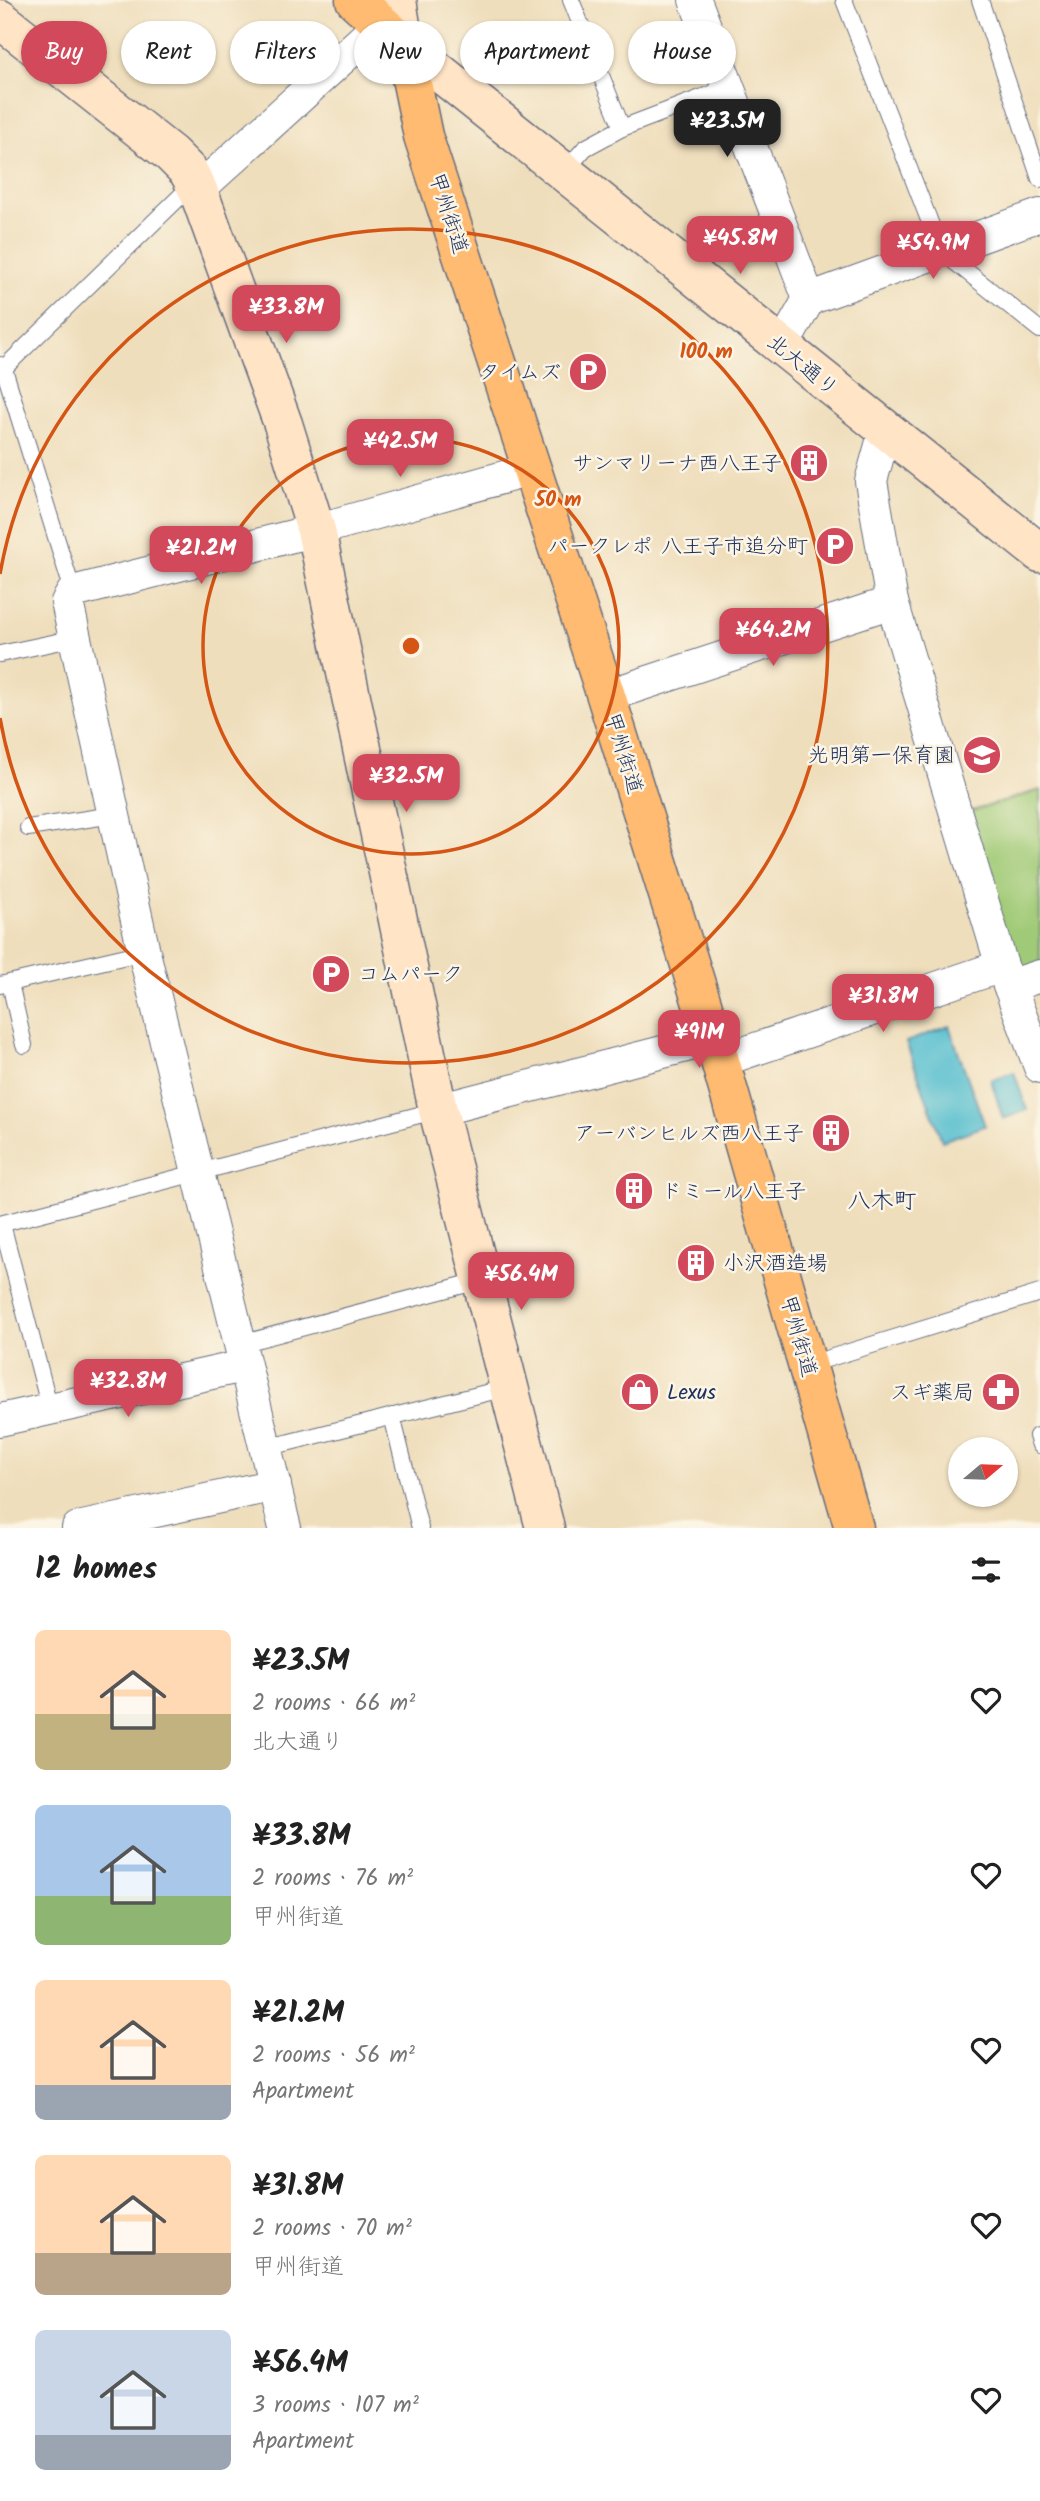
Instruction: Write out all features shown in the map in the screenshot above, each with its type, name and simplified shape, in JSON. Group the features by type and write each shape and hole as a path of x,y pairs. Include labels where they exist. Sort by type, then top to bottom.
{"highway":[{"name":"甲州街道","path":"384,17 533,469 717,1050 854,1528"}],"street":[{"path":"695,0 809,299"},
{"path":"196,186 384,17"},
{"name":"北大通り","path":"384,17 563,172 1040,553"},
{"path":"4,31 171,154 188,171 196,186 283,424 316,530 438,1110 545,1528"},
{"path":"782,347 809,299 1040,215"},
{"path":"885,431 871,481 892,602 1005,976 1040,1067"},
{"path":"285,1528 144,952 68,602 73,592 316,530 533,469"},
{"path":"606,696 892,602"},
{"path":"438,1110 717,1050 1005,976 1040,976"},
{"path":"0,1420 50,1409 242,1355"},
{"path":"78,1528 275,1485"}],"lane":[{"path":"571,0 622,128"},
{"path":"844,0 941,251 1040,330"},
{"path":"980,0 1040,179"},
{"path":"563,172 585,148 622,128 727,88"},
{"path":"73,592 1,369 196,186"},
{"path":"0,654 76,638"},
{"path":"28,828 113,815"},
{"path":"24,1045 5,984 144,952"},
{"path":"50,1409 1,1224 438,1110"},
{"path":"242,1355 482,1280"},
{"path":"807,1365 1040,1293"},
{"path":"266,1448 510,1387"},
{"path":"392,1416 419,1528"}],"green space":[{"path":"1040,790 1040,976 1020,983 966,813"}],"water":[{"path":"949,1026 985,1126 942,1141 906,1042"},
{"path":"1014,1072 1027,1110 1003,1119 991,1080"}],"place":[{"name":"タイムズ","path":"588,372"},
{"name":"サンマリーナ西八王子","path":"809,463"},
{"name":"パークレポ 八王子市追分町","path":"835,546"},
{"name":"光明第一保育園","path":"982,755"},
{"name":"コムパーク","path":"331,974"},
{"name":"アーバンヒルズ西八王子","path":"831,1133"},
{"name":"ドミール八王子","path":"634,1191"},
{"name":"小沢酒造場","path":"696,1263"},
{"name":"Lexus","path":"640,1392"},
{"name":"スギ薬局","path":"1001,1392"}],"district":[{"name":"八木町","path":"882,1200"}]}
